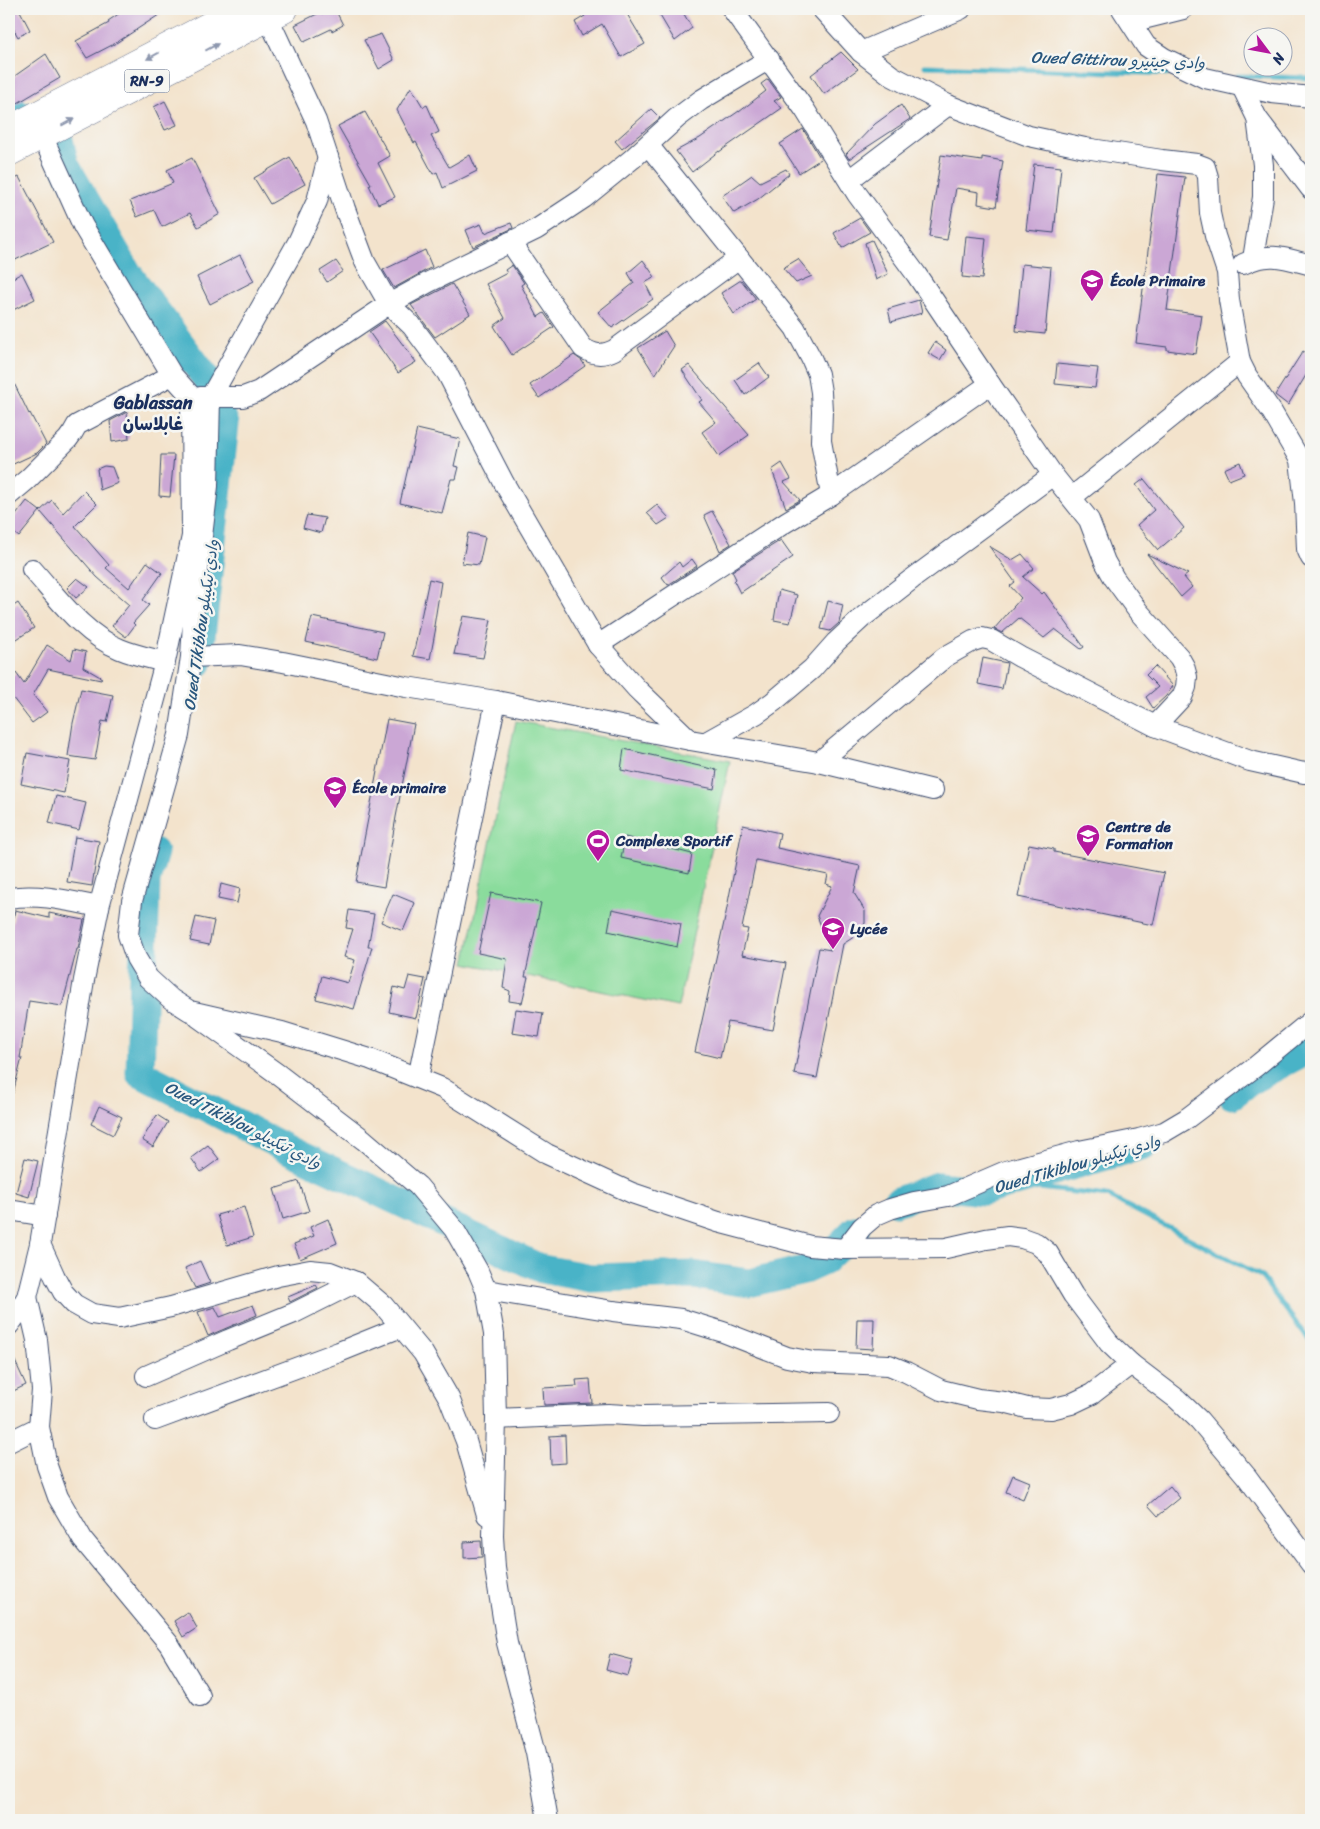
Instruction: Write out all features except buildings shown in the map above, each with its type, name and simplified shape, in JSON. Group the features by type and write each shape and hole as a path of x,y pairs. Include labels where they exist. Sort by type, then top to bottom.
{"main road":[{"name":"RN-9","path":"19,131 242,9"},
{"name":"RN-9","path":"19,131 272,12"}],"street":[{"path":"732,9 770,59 849,180 916,274 990,384 1088,520 1105,562 1114,578 1138,611 1165,640 1184,666 1187,676 1186,687 1182,697 1155,726"},
{"path":"822,9 861,52 892,76 948,106 1028,136 1085,148 1202,165 1207,172 1210,213 1215,236 1227,272 1229,300 1240,362 1247,376 1306,463 1307,549 1311,558"},
{"path":"861,52 961,9"},
{"path":"1183,9 1127,15 1146,46 1164,58 1205,78 1272,93 1311,97"},
{"path":"272,12 328,156 365,262 389,304 412,326 447,373 504,483 598,645 637,689 698,741"},
{"path":"190,396 210,398 243,397 259,391 389,304 536,229 584,198 648,145 677,118 701,100 770,59"},
{"path":"1242,87 1257,118 1311,188"},
{"path":"849,180 948,106"},
{"path":"1254,259 1263,197 1263,165 1257,118"},
{"path":"9,1325 27,1297 40,1244 84,980 99,907 165,662 192,536 190,396 172,375 84,226 19,131"},
{"path":"648,145 795,328 811,358 818,374 821,392 820,441 831,495"},
{"path":"328,156 317,201 298,242 210,398 208,486 194,604 191,657 179,735 132,900 128,935 136,958 148,978 170,999 190,1011 287,1081 364,1140 418,1186 454,1229 478,1271 486,1290 494,1334 496,1419 492,1536 495,1568 507,1643 536,1752 548,1820"},
{"path":"510,242 583,348 597,354 605,354 614,350 739,258"},
{"path":"1227,272 1254,259 1266,256 1277,256 1311,264"},
{"path":"1072,497 1240,362"},
{"path":"9,495 68,439 77,425 172,375"},
{"path":"598,645 786,522 831,495 990,384"},
{"path":"698,741 756,714 773,702 812,670 836,642 863,618 912,579 1054,475"},
{"path":"32,569 84,626 101,639 120,649 165,662"},
{"path":"819,762 946,657 973,641 982,638 990,640 1155,726 1250,761 1304,773 1311,772"},
{"path":"191,657 240,655 819,762 933,790"},
{"path":"418,1078 496,701"},
{"path":"9,898 41,896 99,907"},
{"path":"190,1011 291,1035 370,1060 418,1078 442,1088 548,1154 632,1194 718,1222 810,1246 846,1250 946,1248 1008,1236 1036,1243 1048,1253 1073,1295 1109,1343 1131,1364 1177,1399 1199,1420 1247,1477 1311,1564"},
{"path":"846,1250 862,1226 876,1215 890,1209 914,1202 948,1196 1006,1171 1079,1151 1164,1132 1186,1119 1256,1067 1311,1021"},
{"path":"9,1210 45,1216"},
{"path":"40,1244 63,1292 74,1304 92,1314 119,1318 171,1307 278,1276 310,1270 330,1272 356,1282 383,1306 423,1353 449,1398 466,1441 492,1536"},
{"path":"146,1376 294,1313 356,1282"},
{"path":"486,1290 613,1311 682,1319 723,1332 787,1357 813,1362 889,1365 950,1393 1004,1402 1026,1408 1051,1409 1072,1404 1092,1394 1131,1364"},
{"path":"27,1297 37,1340 41,1382 39,1427 46,1466 58,1497 83,1540 169,1644 200,1696"},
{"path":"155,1420 401,1327"},
{"path":"496,1419 608,1414 643,1416 829,1413"},
{"path":"9,1442 39,1427"}],"green space":[{"name":"Complexe Sportif","path":"516,721 730,761 678,1007 465,963"}],"waterway":[{"name":"Oued Gittirou وادي جيتيرو","path":"925,66 1178,74"},
{"name":"Oued Gittirou وادي جيتيرو","path":"1237,76 1311,78"},
{"name":"Oued Tikiblou وادي تيكيبلو","path":"9,109 58,136 65,165 91,210 129,275 206,378 225,424 198,663"},
{"name":"Oued Tikiblou وادي تيكيبلو","path":"154,852 146,881 140,1073 291,1151 542,1269 591,1278 693,1275 749,1283 804,1270 824,1261 855,1230"},
{"name":"Oued Tikiblou وادي تيكيبلو","path":"1232,1095 1251,1080 1311,1048"},
{"name":"Oued Tikiblou وادي تيكيبلو","path":"896,1202 937,1186 984,1191 1144,1145"},
{"path":"1005,1184 1108,1196 1261,1276 1311,1343"}],"place":[{"name":"École Primaire","path":"1092,302"},
{"name":"École primaire","path":"335,809"},
{"name":"Centre de Formation","path":"1088,857"},
{"name":"Complexe Sportif","path":"598,862"},
{"name":"Lycée","path":"833,950"}],"district":[{"name":"Gablassan غابلاسان","path":"153,413"}]}
